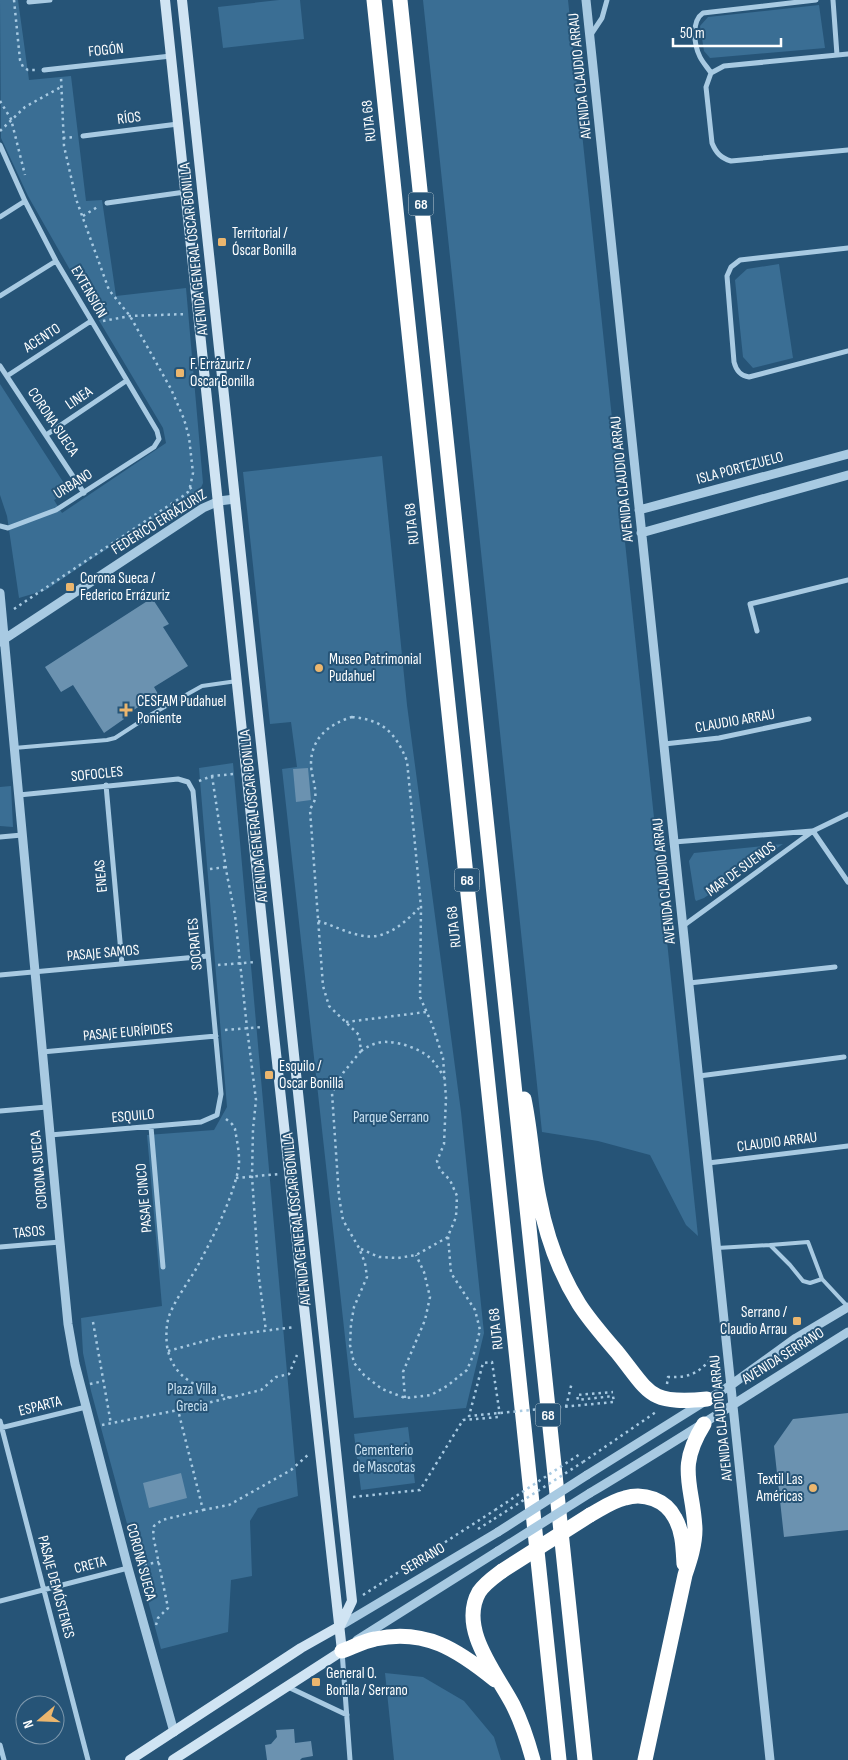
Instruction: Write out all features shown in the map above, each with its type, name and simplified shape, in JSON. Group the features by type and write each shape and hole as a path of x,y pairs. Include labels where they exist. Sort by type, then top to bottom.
{"highway":[{"name":"RUTA 68","path":"374,0 559,1760"},
{"name":"68","path":"400,0 585,1760"},
{"path":"508,1019 530,1128 538,1196 546,1230 559,1266 568,1284 594,1325 632,1373 654,1396 674,1401 707,1399"},
{"path":"645,1760 685,1575 693,1550 695,1530 688,1485 689,1454 704,1424"},
{"path":"533,1760 522,1725 477,1638 473,1615 474,1604 479,1592 488,1581 590,1515 625,1498 638,1495 656,1500 675,1517 683,1546 685,1575"},
{"path":"342,1651 373,1639 387,1637 421,1639 444,1645 502,1685"}],"main road":[{"name":"AVENIDA GENERAL ÓSCAR BONILLA","path":"165,0 342,1651"},
{"name":"AVENIDA GENERAL ÓSCAR BONILLA","path":"182,0 352,1601 340,1626"},
{"name":"SERRANO","path":"130,1760 301,1648 340,1626"},
{"path":"173,1760 342,1651"}],"street":[{"path":"29,2 50,0"},
{"name":"AVENIDA CLAUDIO ARRAU","path":"586,0 770,1760"},
{"path":"590,36 602,18 607,0"},
{"path":"711,73 697,50 694,24 698,16 703,13 816,0"},
{"path":"833,0 837,55"},
{"path":"848,54 724,66 711,73 706,87 712,143 719,155 725,159 731,161 848,150"},
{"name":"FOGÓN","path":"44,70 171,56"},
{"name":"RÍOS","path":"83,136 178,124"},
{"name":"EXTENSIÓN","path":"0,145 25,201 56,261 158,435 158,443 154,447"},
{"path":"107,203 186,192"},
{"path":"0,217 25,201"},
{"path":"848,248 746,259 735,262 728,271 727,281 734,362 739,373 744,376 749,377 848,351"},
{"path":"0,296 56,261"},
{"name":"ACENTO","path":"7,376 91,321"},
{"name":"CORONA SUECA","path":"0,366 84,493"},
{"name":"LINEA","path":"46,436 126,381"},
{"name":"URBANO","path":"0,526 8,528 47,515 154,447"},
{"name":"ISLA PORTEZUELO","path":"639,510 848,454"},
{"path":"641,533 848,475"},
{"name":"FEDERICO ERRÁZURIZ","path":"2,641 196,514 219,501 235,499"},
{"path":"757,631 750,604 848,580"},
{"name":"CORONA SUECA","path":"0,594 2,641 19,795 71,1347 128,1568 174,1732"},
{"name":"CLAUDIO ARRAU","path":"664,744 719,738 809,719"},
{"name":"SOFOCLES","path":"19,795 178,779 190,785"},
{"name":"ENEAS","path":"106,785 122,964"},
{"name":"SOCRATES","path":"190,785 193,791 201,870 221,1094 217,1115"},
{"name":"MAR DE SUENOS","path":"683,926 813,831 848,814"},
{"path":"813,831 848,882"},
{"name":"MAR DE SUENOS","path":"674,842 813,831"},
{"path":"0,837 22,835"},
{"name":"PASAJE SAMOS","path":"0,975 208,956"},
{"path":"689,983 834,967"},
{"name":"PASAJE EURÍPIDES","path":"42,1052 216,1033"},
{"path":"699,1076 844,1057"},
{"path":"0,1111 47,1107"},
{"name":"ESQUILO","path":"50,1135 201,1122 217,1115"},
{"name":"PASAJE CINCO","path":"150,1127 163,1266"},
{"name":"CLAUDIO ARRAU","path":"708,1163 848,1146"},
{"name":"TASOS","path":"0,1247 60,1242"},
{"name":"AVENIDA SERRANO","path":"731,1385 796,1338 848,1307"},
{"name":"AVENIDA SERRANO","path":"733,1405 848,1332"},
{"name":"SERRANO","path":"340,1626 498,1532 731,1385"},
{"path":"342,1651 383,1623 733,1405"},
{"name":"ESPARTA","path":"1,1428 86,1407"},
{"name":"PASAJE DEMÓSTENES","path":"0,1420 88,1760"},
{"name":"CRETA","path":"0,1601 128,1568"},
{"name":"AVENIDA GENERAL ÓSCAR BONILLA","path":"342,1651 350,1760"},
{"path":"288,1687 347,1715"},
{"path":"0,1745 4,1760"}],"lane":[{"path":"14,748 115,738 152,714 202,686 237,681"},
{"path":"717,1248 808,1242 822,1279 848,1307"},
{"path":"770,1244 803,1281 810,1283 822,1279"}],"path":[{"path":"14,0 20,60 23,67 28,70 44,70"},
{"path":"0,131 25,107 61,87"},
{"path":"0,101 11,119 26,180"},
{"path":"83,216 94,207 107,203"},
{"path":"101,321 130,316 198,314"},
{"path":"361,1051 358,1035 329,1006 323,986 310,810 315,800 311,763 314,746 323,732 340,720 352,717 369,719 382,725 393,736 402,749 407,761 420,907 420,997 443,1058 446,1098 444,1144 437,1161 440,1170 450,1180 457,1196 456,1217 448,1236 451,1273 475,1310 480,1330 467,1370 447,1386 431,1395 405,1398 382,1389 364,1375 354,1362 350,1345 351,1324 354,1308 367,1277 365,1263 359,1248 344,1220 339,1197 332,1093 343,1074 361,1051 367,1047 386,1042 401,1044 425,1054 433,1061 444,1078"},
{"path":"190,785 212,776 239,774"},
{"path":"212,776 226,867 236,915 256,1100 252,1177 258,1271 266,1331"},
{"path":"201,870 226,867"},
{"path":"318,921 361,936 376,936 393,930 407,921 420,907"},
{"path":"209,966 262,961"},
{"path":"346,1022 427,1012"},
{"path":"216,1033 268,1026"},
{"path":"217,1115 229,1121 236,1129 238,1160 236,1178 211,1241 170,1315 165,1332 168,1351 173,1364 182,1375 207,1391 231,1398"},
{"path":"236,1178 278,1174"},
{"path":"359,1248 378,1258 398,1258 416,1255 448,1236"},
{"path":"405,1398 403,1372 425,1320 430,1297 424,1272 416,1255"},
{"path":"93,1322 111,1424"},
{"path":"168,1351 223,1336 306,1326"},
{"path":"91,1426 111,1424 178,1410 261,1390 276,1377 289,1374 301,1348 309,1346"},
{"path":"341,1498 420,1490 463,1420 499,1417 499,1409 492,1362 483,1363 469,1416 566,1406 614,1402 613,1396 578,1400 577,1395 613,1392"},
{"path":"566,1406 572,1382"},
{"path":"178,1410 204,1510"},
{"path":"146,1635 156,1627 158,1618 168,1608 153,1534 154,1526 162,1520 229,1505 291,1470 307,1454 320,1451"},
{"path":"368,1592 580,1454"},
{"path":"494,1519 583,1462"},
{"path":"128,1568 159,1562"}],"green space":[{"path":"0,0 18,0 29,80 71,76 86,201 102,200 116,296 186,288 203,483 200,490 46,590 19,598 7,516 0,495 0,384 69,491 54,500 62,513 166,443 163,428 28,196 1,138"},
{"path":"279,0 300,0 304,39 223,48 218,7"},
{"path":"423,0 568,0 698,1236 686,1225 650,1155 598,1141 542,1132"},
{"path":"819,5 825,48 710,58 704,51 700,26 708,17"},
{"path":"779,264 793,358 753,368 743,357 735,280 747,269"},
{"name":"Parque Serrano","path":"382,456 407,705 461,1112 484,1333 466,1408 354,1418 282,769 297,767 291,722 270,724 243,472"},
{"name":"Plaza Villa Grecia","path":"233,763 298,1496 258,1508 250,1521 252,1576 231,1580 228,1632 161,1649 91,1391 83,1353 81,1318 162,1306 147,1135 214,1130 227,1107 199,768"},
{"path":"11,786 13,827 0,826 0,787"},
{"path":"783,844 704,898 696,901 689,861 694,853"},
{"name":"Cementerio de Mascotas","path":"408,1427 415,1483 361,1490 354,1434"},
{"path":"385,1673 423,1677 464,1701 494,1737 501,1760 394,1760"}],"building":[{"path":"152,598 169,624 163,627 188,666 154,687 158,694 123,717 124,719 104,733 73,685 61,692 45,667"},
{"path":"308,768 311,800 296,802 293,769"},
{"name":"Textil Las Américas","path":"848,1413 848,1530 784,1537 774,1446 793,1419"},
{"path":"181,1473 187,1498 149,1508 143,1483"},
{"path":"294,1729 295,1743 311,1741 313,1756 300,1760 267,1760 265,1745 271,1744 277,1737 276,1730"}],"place":[{"name":"Territorial / Óscar Bonilla","path":"222,242"},
{"name":"F. Errázuriz / Oscar Bonilla","path":"180,373"},
{"name":"Corona Sueca / Federico Errázuriz","path":"70,587"},
{"name":"Museo Patrimonial Pudahuel","path":"319,668"},
{"name":"CESFAM Pudahuel Poniente","path":"126,710"},
{"name":"Esquilo / Oscar Bonilla","path":"269,1075"},
{"name":"Serrano / Claudio Arrau","path":"797,1321"},
{"name":"Textil Las Américas","path":"813,1488"},
{"name":"General O. Bonilla / Serrano","path":"316,1682"}]}
